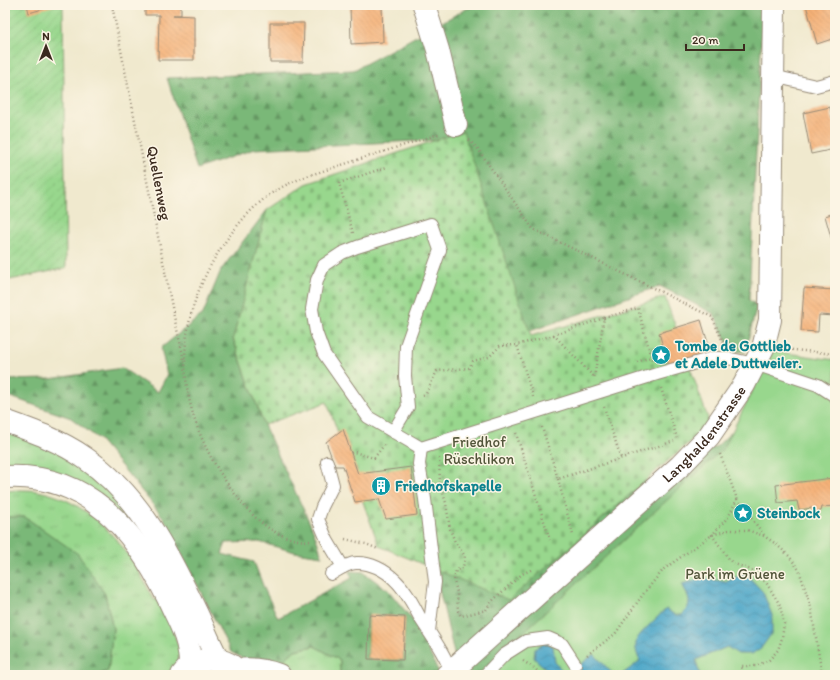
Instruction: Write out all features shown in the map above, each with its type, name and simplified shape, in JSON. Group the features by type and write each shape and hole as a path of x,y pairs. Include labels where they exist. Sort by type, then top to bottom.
{"main road":[{"path":"424,5 438,50 456,125"},
{"name":"Langhaldenstrasse","path":"450,674 674,471 709,436 733,403 763,348 770,320 774,5"},
{"path":"5,421 49,438 74,451 103,471 123,490 144,517 166,554 218,659"},
{"path":"5,477 26,476 58,483 86,496 104,508 137,545 164,591 187,639 190,656 186,671"},
{"path":"186,671 203,660 218,659 232,665 240,672 255,669 265,670 279,675"}],"lane":[{"path":"774,76 816,86 835,81"},
{"path":"393,432 408,407 405,376 406,346 440,250 431,224 357,247 342,253 324,265 317,280 312,309 316,332 324,354 368,417 393,432 420,448 713,358 727,358 755,364 818,385 835,396"},
{"path":"420,448 419,464 425,499 435,582 429,631"},
{"path":"327,462 333,484 318,519 327,540 343,567"},
{"path":"331,574 355,562 368,564 382,570 395,580 405,591 429,631 450,674"},
{"path":"485,675 504,655 526,641 548,638 562,644 575,664"}],"path":[{"name":"Quellenweg","path":"112,5 184,365"},
{"path":"327,540 299,541 281,536 266,527 238,498 223,477 208,451 196,422 188,393 184,365 186,336 191,311 207,271 242,219 265,198 286,185 307,176 445,132 456,125 478,149 533,229 712,317 728,352 727,358"},
{"path":"357,247 339,183 387,167"},
{"path":"408,407 426,394 437,371 469,368 473,361 489,357 500,346 517,345 554,335 638,308 678,440 558,479"},
{"path":"593,376 604,318"},
{"path":"554,335 593,376 621,458"},
{"path":"517,345 558,479 575,541"},
{"path":"777,348 835,354"},
{"path":"512,420 550,540"},
{"path":"351,453 354,452 374,458 393,432"},
{"path":"709,436 716,444 737,499 764,536"},
{"path":"438,442 440,483 446,503 450,529 465,556 463,568 456,570 454,581 457,592 458,610 461,616 486,610 491,602 522,574 533,569 538,564"},
{"path":"575,664 615,634 644,593 664,569 712,535 729,516 737,499"},
{"path":"712,535 728,530 747,530 764,536 776,544 789,556 798,570 811,607 822,675"},
{"path":"712,535 732,563 754,571 767,584 780,605 784,624 778,650 769,660 756,666 741,666 744,675"}],"green space":[{"path":"5,5 63,5 66,268 5,281"},
{"path":"478,5 763,5 749,300 757,305 745,352 731,351 714,314 660,286 432,365 597,506 717,446 786,379 552,675 459,675 411,467 434,140 254,149 197,169 167,78 354,70 466,9"},
{"name":"Friedhof Rüschlikon","path":"463,131 531,336 665,297 710,424 509,600 379,546 327,402 264,425 233,338 267,210 306,184"},
{"path":"267,210 233,339 264,425 314,532 322,556 295,552 259,542 226,543 222,554 254,562 278,618 352,578 349,571 363,572 388,590 416,624 439,673 435,675 340,675 340,660 314,646 295,650 281,662 248,661 231,652 163,517 100,440 71,418 5,395 5,380 50,379 122,368 158,392 167,375 161,348 203,314 221,270","holes":["369,615 405,617 403,660 368,659"]},
{"name":"Park im Grüene","path":"772,351 835,360 835,675 477,675 724,448"},
{"path":"5,430 56,450 95,472 144,527 203,651 199,652 113,506 5,469"},
{"path":"5,491 37,491 66,500 92,516 104,526 124,549 136,567 154,600 161,598 181,653 177,667 172,675 98,675 108,671 113,629 105,594 25,517 5,517"},
{"path":"5,517 25,517 78,554 105,594 113,629 108,671 98,675 5,675"},
{"path":"314,646 340,660 340,675 305,675 281,662 295,650"}],"water":[{"path":"745,573 763,592 772,615 772,633 762,647 752,654 738,654 727,647 696,660 700,675 621,675 640,661 636,651 636,642 639,636 650,624 666,609 675,615 682,615 686,611 689,600 682,584 703,578 726,582"},
{"path":"544,642 553,646 555,662 566,675 553,675 534,658 535,649"},
{"path":"594,654 614,675 567,675"}],"building":[{"path":"27,5 56,5 29,13"},
{"path":"145,5 181,5 181,15 173,15 194,16 194,60 158,60 159,15 145,15"},
{"path":"350,5 382,5 383,42 351,44"},
{"path":"806,5 835,5 835,38 817,44"},
{"path":"270,23 304,23 303,62 270,62"},
{"path":"830,107 835,131 835,149 811,154 803,113"},
{"path":"835,213 835,251 825,216"},
{"path":"804,288 835,290 835,316 819,315 818,332 801,331"},
{"path":"701,320 711,353 669,366 659,333"},
{"name":"Friedhofskapelle","path":"343,429 358,474 411,467 417,515 386,519 379,499 355,502 343,466 335,466 326,442"},
{"path":"833,478 835,506 822,507 821,511 818,512 814,511 812,508 799,510 797,501 778,503 776,485"},
{"path":"369,615 405,617 403,660 368,659"}],"place":[{"name":"Tombe de Gottlieb et Adele Duttweiler.","path":"661,355"},
{"name":"Friedhofskapelle","path":"381,486"},
{"name":"Steinbock","path":"743,513"}]}
